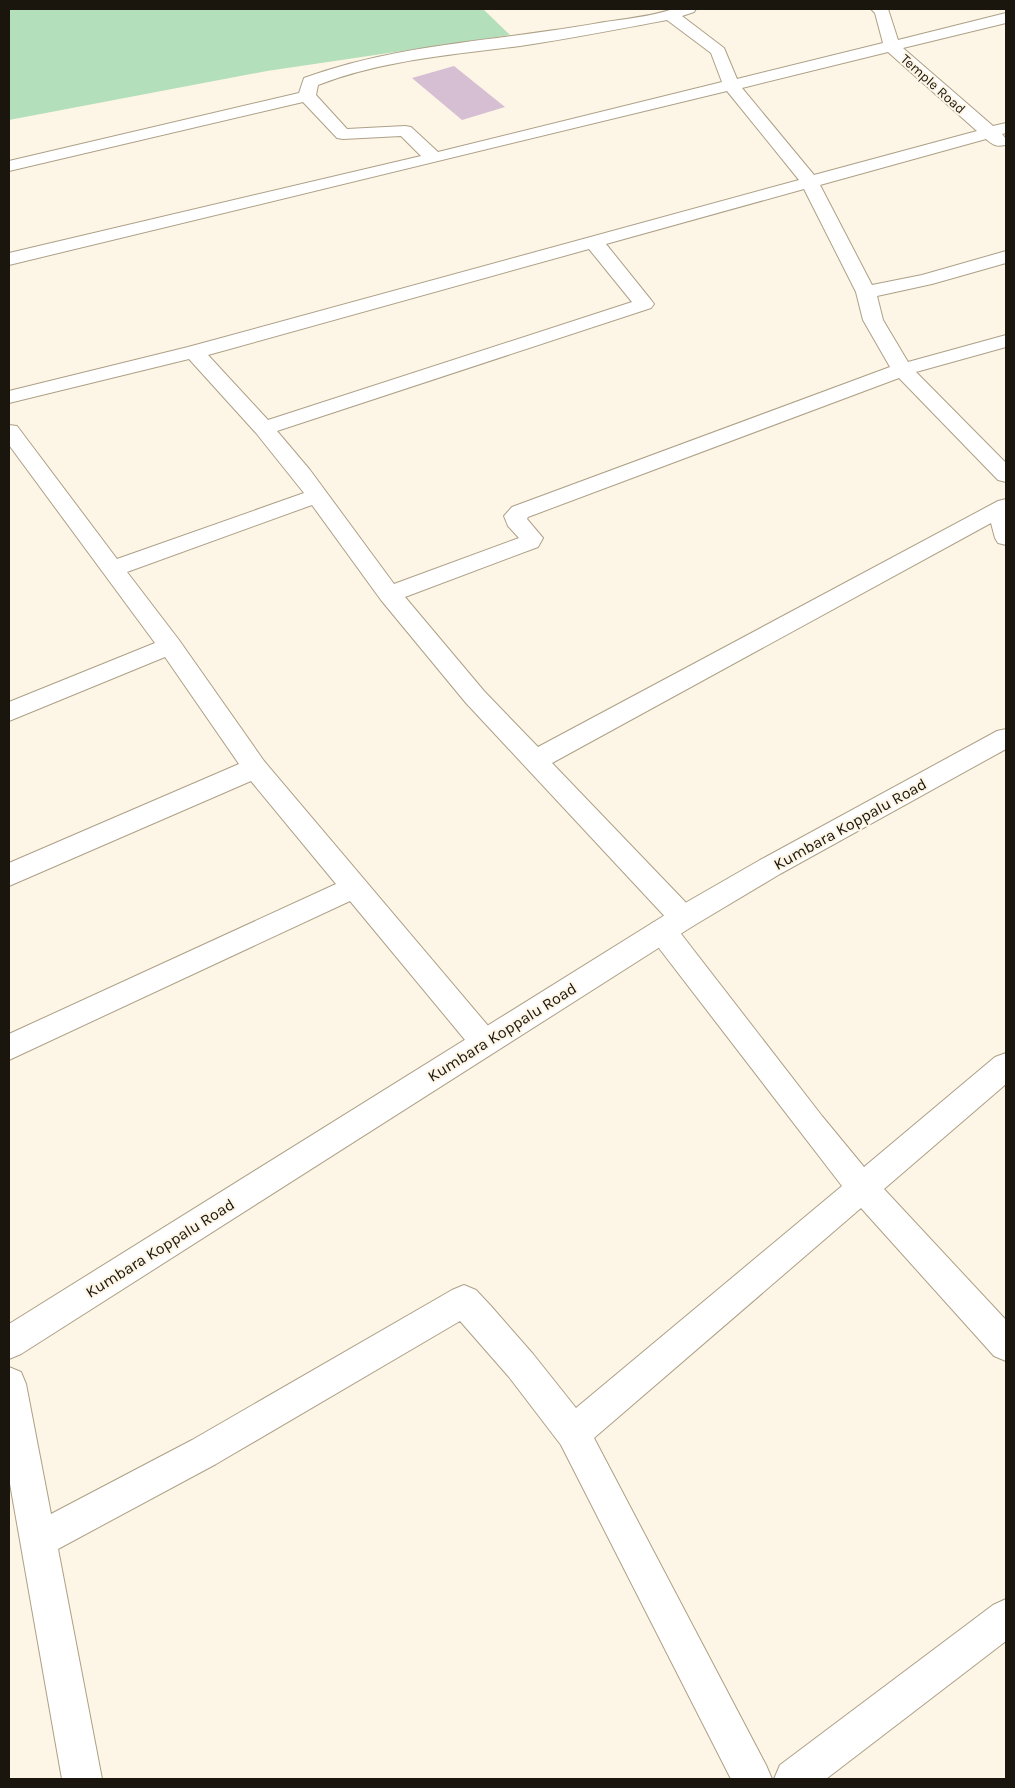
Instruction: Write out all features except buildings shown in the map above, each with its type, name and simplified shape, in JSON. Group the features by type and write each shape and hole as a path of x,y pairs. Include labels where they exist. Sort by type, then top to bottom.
{"street":[{"path":"307,96 310,82 340,69 408,56 550,37 670,15 689,9"},
{"name":"Temple Road","path":"879,9 882,11 892,47 997,130 1006,146"},
{"path":"670,15 718,51 732,86 809,181 866,292 873,320 902,370 1006,475"},
{"path":"9,259 732,86 1006,18"},
{"path":"307,96 343,134 405,131 434,158"},
{"path":"9,166 307,96"},
{"path":"9,397 194,352 997,130"},
{"path":"264,428 644,304 593,241"},
{"path":"866,292 925,280 1006,257"},
{"path":"390,594 530,542 532,538 516,521 515,516 520,512 902,370 1006,341"},
{"path":"194,352 264,428 390,594 475,697 534,761 672,924 731,1017 776,1078 863,1187 964,1296 1006,1345"},
{"path":"9,430 170,646 255,768 485,1043"},
{"path":"112,569 317,496"},
{"path":"534,761 1003,509 1006,538"},
{"path":"9,712 170,646"},
{"name":"Kumbara Koppalu Road","path":"9,1343 672,924 770,867 1006,738"},
{"path":"9,875 255,768"},
{"path":"9,1048 355,887"},
{"path":"573,1433 1006,1066"},
{"path":"38,1540 204,1452 464,1301 536,1382 573,1433 752,1779"},
{"path":"9,1384 82,1779"},
{"path":"794,1779 1006,1618"}],"green space":[{"path":"9,9 483,9 510,35 267,71 9,120"}]}
